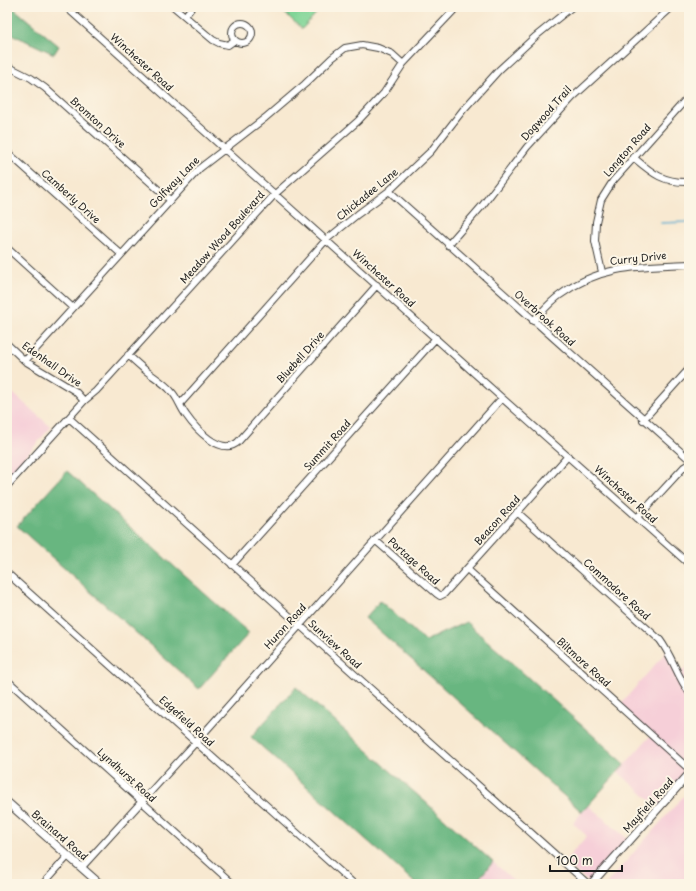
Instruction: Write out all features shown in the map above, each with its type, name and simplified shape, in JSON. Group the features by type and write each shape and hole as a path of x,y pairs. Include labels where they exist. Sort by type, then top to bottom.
{"main road":[{"name":"Mayfield Road","path":"591,884 689,774"},
{"name":"Brainard Road","path":"7,802 100,884"}],"street":[{"name":"Winchester Road","path":"66,7 224,150 689,564"},
{"path":"174,7 213,40 228,45 235,40"},
{"path":"185,16 192,7"},
{"name":"Meadow Wood Boulevard","path":"7,486 84,401 96,391 275,194 358,121 384,93 403,64 457,7"},
{"name":"Chickadee Lane","path":"180,403 326,240 389,191 431,151 463,110 499,70 536,36 572,7"},
{"name":"Dogwood Trail","path":"448,244 482,206 527,147 573,97 672,7"},
{"name":"Golfway Lane","path":"25,361 200,168 265,118 305,84 332,58 345,48 362,45 378,48 392,54 403,64"},
{"name":"Bromton Drive","path":"7,66 31,78 45,88 170,200"},
{"name":"Longton Road","path":"602,272 595,242 596,222 601,200 613,181 633,157 689,96"},
{"name":"Camberly Drive","path":"7,152 121,254"},
{"path":"633,157 658,176 675,182 689,182"},
{"name":"Overbrook Road","path":"389,191 689,460"},
{"path":"7,248 74,308"},
{"name":"Curry Drive","path":"533,321 547,306 566,291 576,284 602,272 625,268 689,264"},
{"name":"Bluebell Drive","path":"180,403 184,412 192,423 208,438 220,445 225,446 231,446 238,442 377,285"},
{"name":"Summit Road","path":"232,565 436,338"},
{"name":"Edenhall Drive","path":"7,344 25,361 75,391 84,401"},
{"path":"128,355 172,392 180,403"},
{"path":"643,420 689,369"},
{"name":"Huron Road","path":"82,867 196,742 502,398"},
{"name":"Sunview Road","path":"69,418 588,884"},
{"name":"Beacon Road","path":"440,596 444,594 467,569 568,456"},
{"path":"637,518 684,467 689,464"},
{"name":"Commodore Road","path":"517,512 660,640 666,648 683,684 689,692"},
{"name":"Portage Road","path":"375,540 440,596"},
{"name":"Biltmore Road","path":"467,569 689,769"},
{"name":"Edgefield Road","path":"7,573 354,884"},
{"name":"Lyndhurst Road","path":"7,680 233,884"},
{"path":"43,884 68,856"}],"shaded area":[{"path":"7,388 51,427 7,478"},
{"path":"667,651 679,674 689,664 689,774 659,808 618,772 651,735 619,706"},
{"path":"689,790 689,882 685,884 606,884"},
{"path":"588,805 630,841 591,884 564,862 587,836 573,823"},
{"path":"493,862 518,884 474,884"}],"green space":[{"path":"7,7 12,7 59,46 54,54 7,32"},
{"path":"278,7 322,7 302,29"},
{"path":"67,471 249,633 199,689 17,526"},
{"path":"380,601 425,641 466,622 625,764 582,812 365,618"},
{"path":"296,687 493,862 474,884 416,884 251,737"}],"waterway":[{"path":"661,223 689,222"}]}
